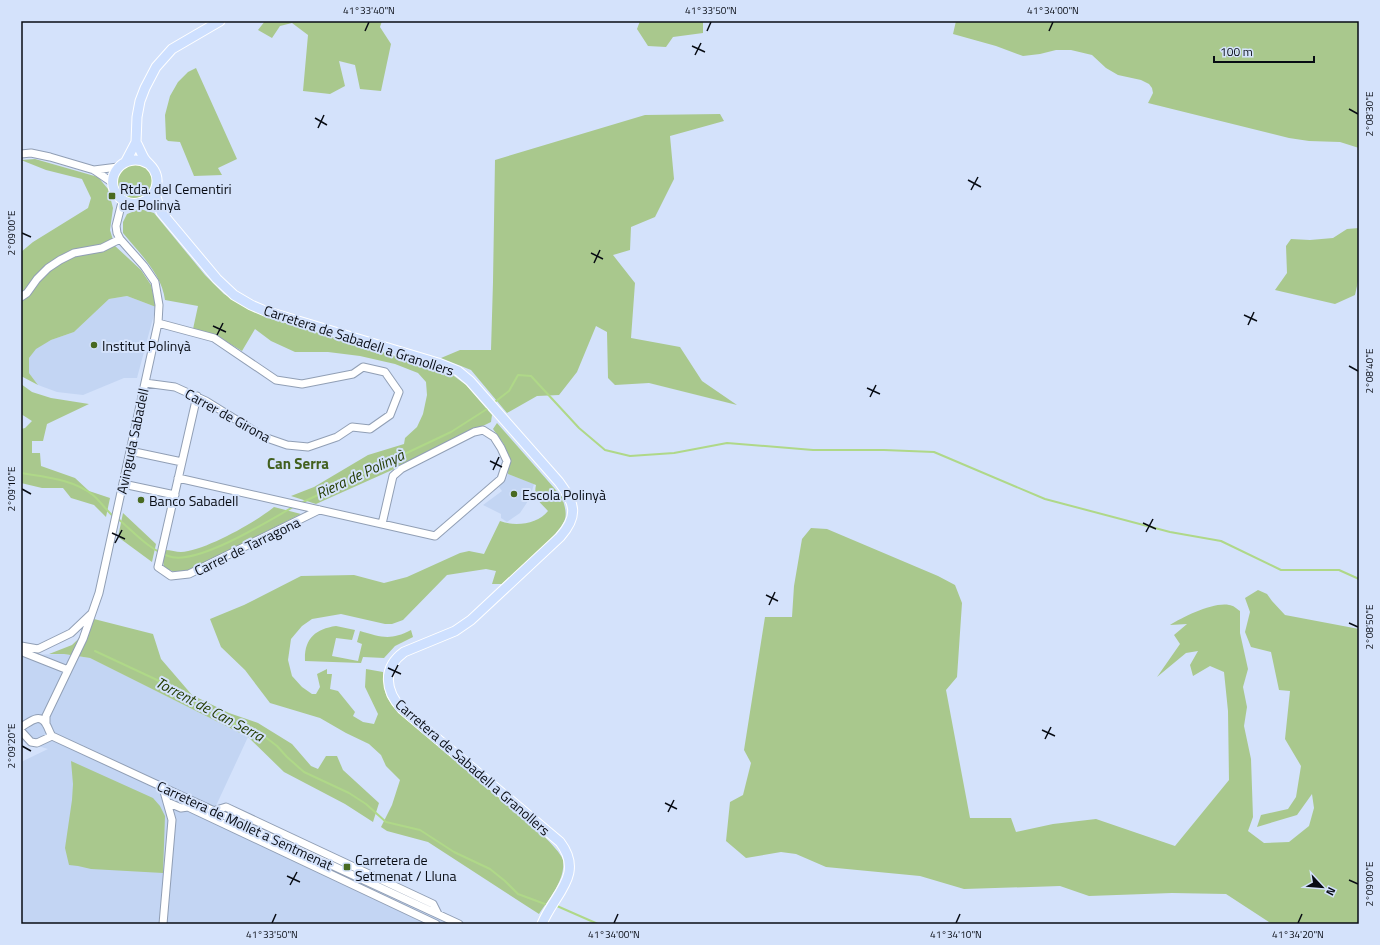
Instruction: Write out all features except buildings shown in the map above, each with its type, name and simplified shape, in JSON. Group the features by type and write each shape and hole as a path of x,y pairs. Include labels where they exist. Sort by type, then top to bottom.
{"main road":[{"path":"136,142 147,163 154,170 157,180 156,188 150,198 140,203 132,203 118,196 113,183 113,178 118,168 126,161 136,142 137,117 140,101 145,88 156,67 172,49 220,21"},
{"path":"126,161 137,159 147,163"},
{"name":"Carretera de Sabadell a Granollers","path":"156,188 156,197 161,212 224,288 245,302 265,311 412,354 453,369 462,374 495,409 568,494 572,503 573,512 570,524 560,537 471,620 456,631 411,649 398,657 392,665 388,681 391,694 402,709 564,847 568,853 570,871 561,891 546,915"},
{"name":"Carretera de Sabadell a Granollers","path":"140,203 161,212"},
{"path":"536,924 546,915"},
{"path":"542,924 546,915"}],"street":[{"path":"21,154 31,153 50,157 94,170 113,183"},
{"path":"94,170 118,168"},
{"path":"21,297 27,293 37,279 48,268 60,260 74,253 102,248 120,239 116,226 124,200"},
{"name":"Avinguda Sabadell","path":"21,647 38,649 71,633 92,613 103,577 158,323 159,305 155,282 144,266 120,239"},
{"name":"Carrer de Girona","path":"145,383 175,387 197,396 264,437 287,445 308,447 337,437 352,427 370,429 390,415 399,392 385,372 363,367 353,374 302,384 276,380 214,338 158,323"},
{"name":"Carrer de Tarragona","path":"197,396 158,567 171,576 189,574 319,510"},
{"path":"178,478 435,536 501,479 507,461 494,438 483,430 474,432 401,469 394,476 382,524"},
{"path":"130,451 182,462"},
{"path":"123,484 175,495"},
{"path":"49,735 44,720 83,639 92,613"},
{"path":"21,647 26,653 68,670"},
{"name":"Carretera de Mollet a Sentmenat","path":"44,720 34,719 29,721 23,729 27,738 31,742 37,743 49,735 213,811 226,807 433,904 438,914 459,924"},
{"path":"163,924 172,820 164,788"},
{"path":"172,820 187,799"},
{"path":"167,802 181,808 188,807 436,924"}],"shaded area":[{"name":"Institut Polinyà","path":"127,296 156,307 137,378 124,378 83,395 57,392 38,385 29,373 29,358 36,348 51,340 74,332 109,299"},
{"name":"Escola Polinyà","path":"508,474 534,484 530,498 520,513 507,522 501,518 501,514 483,505 502,491 499,487 506,479"},
{"path":"64,654 90,658 248,737 214,810 458,924 21,924 21,762 48,749 21,741 21,655"}],"green space":[{"path":"265,21 382,21 380,27 391,44 381,91 360,89 355,65 339,61 345,86 330,94 303,91 308,35 292,23 280,26 272,38 258,30"},
{"path":"640,21 703,21 703,33 673,37 666,47 648,46 637,29"},
{"path":"956,21 1359,21 1359,148 1340,142 1309,141 1289,138 1148,103 1153,93 1149,84 1141,80 1118,75 1106,68 1092,55 1071,50 1056,50 1023,56 996,46 953,34"},
{"path":"196,68 237,159 218,168 222,175 194,176 180,142 168,141 166,139 165,115 170,96 178,82 188,72"},
{"path":"720,114 724,121 670,136 674,179 655,217 631,227 630,250 613,255 635,283 631,338 680,347 702,381 737,405 649,383 615,385 608,378 607,332 596,326 577,372 559,395 537,396 507,413 471,370 441,358 460,350 491,350 495,160 645,115"},
{"path":"35,159 98,177 108,189 113,208 110,230 113,240 101,246 73,251 21,293 21,252 33,242 88,208 91,198 82,179 46,170 21,160"},
{"path":"138,163 148,168 152,174 152,188 148,194 142,198 132,199 122,194 118,188 117,178 122,168 128,164"},
{"path":"140,209 154,213 205,275 224,294 244,306 426,363 450,373 466,385 492,415 491,422 401,466 316,504 291,496 314,487 368,455 404,444 405,438 417,427 423,414 427,395 426,382 418,373 395,364 360,356 328,352 295,352 271,341 255,329 242,351 217,336 193,329 198,306 165,300 163,290 155,273 143,256 123,233 123,222 127,214"},
{"path":"1359,228 1359,277 1355,295 1335,304 1275,290 1287,273 1286,246 1291,239 1310,240 1333,238 1347,229"},
{"path":"114,245 141,270 151,285 156,307 127,296 109,299 74,332 51,340 36,349 29,358 29,373 38,385 21,376 21,299 50,270 74,256"},
{"path":"21,384 32,392 51,398 89,404 47,424 43,441 32,441 32,453 40,453 41,466 75,478 89,491 110,498 106,517 94,505 71,498 63,488 42,488 21,483 21,429 25,428 32,421 21,414"},
{"path":"497,423 562,497 566,516 555,534 537,553 502,584 492,584 496,571 486,569 447,575 403,620 392,624 385,624 341,614 312,619 302,626 291,639 288,660 292,676 302,687 312,694 316,694 320,687 317,674 327,669 327,674 332,674 330,689 338,691 355,712 353,716 363,722 374,724 378,714 365,687 366,669 383,672 387,697 397,711 488,786 556,849 563,860 562,874 552,895 539,914 428,842 387,831 381,827 392,805 400,780 386,766 381,755 369,744 320,718 270,703 245,670 221,647 210,619 244,605 301,576 354,575 384,583 407,577 460,553 469,551 484,554 500,521 519,524 538,519 544,515 548,511 536,497 536,485 508,474 509,456 503,443 493,429"},
{"path":"274,507 301,514 186,572 175,572 164,568 163,561 165,550 181,552 203,547 243,528"},
{"path":"123,513 156,544 152,562 118,537"},
{"path":"811,528 827,529 938,576 955,585 962,603 957,677 946,690 970,818 1011,818 1016,832 1053,824 1096,819 1175,846 1229,780 1228,711 1224,672 1210,666 1193,676 1190,665 1198,651 1186,653 1157,677 1180,644 1174,635 1187,624 1170,625 1198,611 1215,606 1229,605 1240,611 1240,633 1248,669 1243,687 1247,707 1244,726 1251,759 1253,817 1248,831 1264,843 1289,842 1309,826 1314,808 1312,794 1297,815 1257,827 1261,815 1288,809 1296,797 1301,766 1285,739 1290,691 1279,690 1271,652 1251,647 1245,632 1250,612 1245,598 1258,590 1267,594 1285,615 1359,629 1359,924 1272,924 1226,894 1172,893 1089,896 1060,886 964,889 920,876 826,867 796,854 781,852 746,858 726,841 730,802 743,795 751,763 744,750 765,617 792,617 794,586 802,539"},
{"path":"94,619 153,634 161,659 192,695 229,713 258,723 292,744 311,766 318,769 326,756 337,756 343,770 379,803 373,822 345,804 284,772 248,737 90,658 64,654 49,654 72,645 89,629"},
{"path":"336,626 355,630 352,640 336,638 332,656 358,661 362,644 357,642 360,631 374,635 391,637 411,630 413,637 395,646 384,658 363,657 361,663 305,661 306,647 312,636 329,627"},
{"path":"71,761 153,798 160,806 165,816 163,873 91,869 69,865 65,848 72,800 73,784"}],"waterway":[{"path":"496,401 509,391 518,375 531,376 579,428 605,450 630,456 674,453 727,443 813,450 934,452 1045,499 1170,532 1221,541 1281,570 1339,570 1359,579"},
{"name":"Riera de Polinyà","path":"301,503 451,432 487,409"},
{"path":"21,473 77,485 93,495 113,516"},
{"path":"117,518 154,549 168,556 180,558 195,555 231,541 250,532 293,507"},
{"name":"Torrent de Can Serra","path":"95,651 172,687 238,726 264,736 277,746 304,772 349,793 366,804 386,822 420,830 454,852 490,869 518,894 545,904"},
{"name":"Torrent de Can Serra","path":"557,906 598,924"}],"place":[{"name":"Rtda. del Cementiri de Polinyà","path":"112,196"},
{"name":"Institut Polinyà","path":"94,345"},
{"name":"Escola Polinyà","path":"514,494"},
{"name":"Banco Sabadell","path":"141,500"},
{"name":"Carretera de Setmenat / Lluna","path":"347,867"}],"district":[{"name":"Can Serra","path":"298,463"}]}
